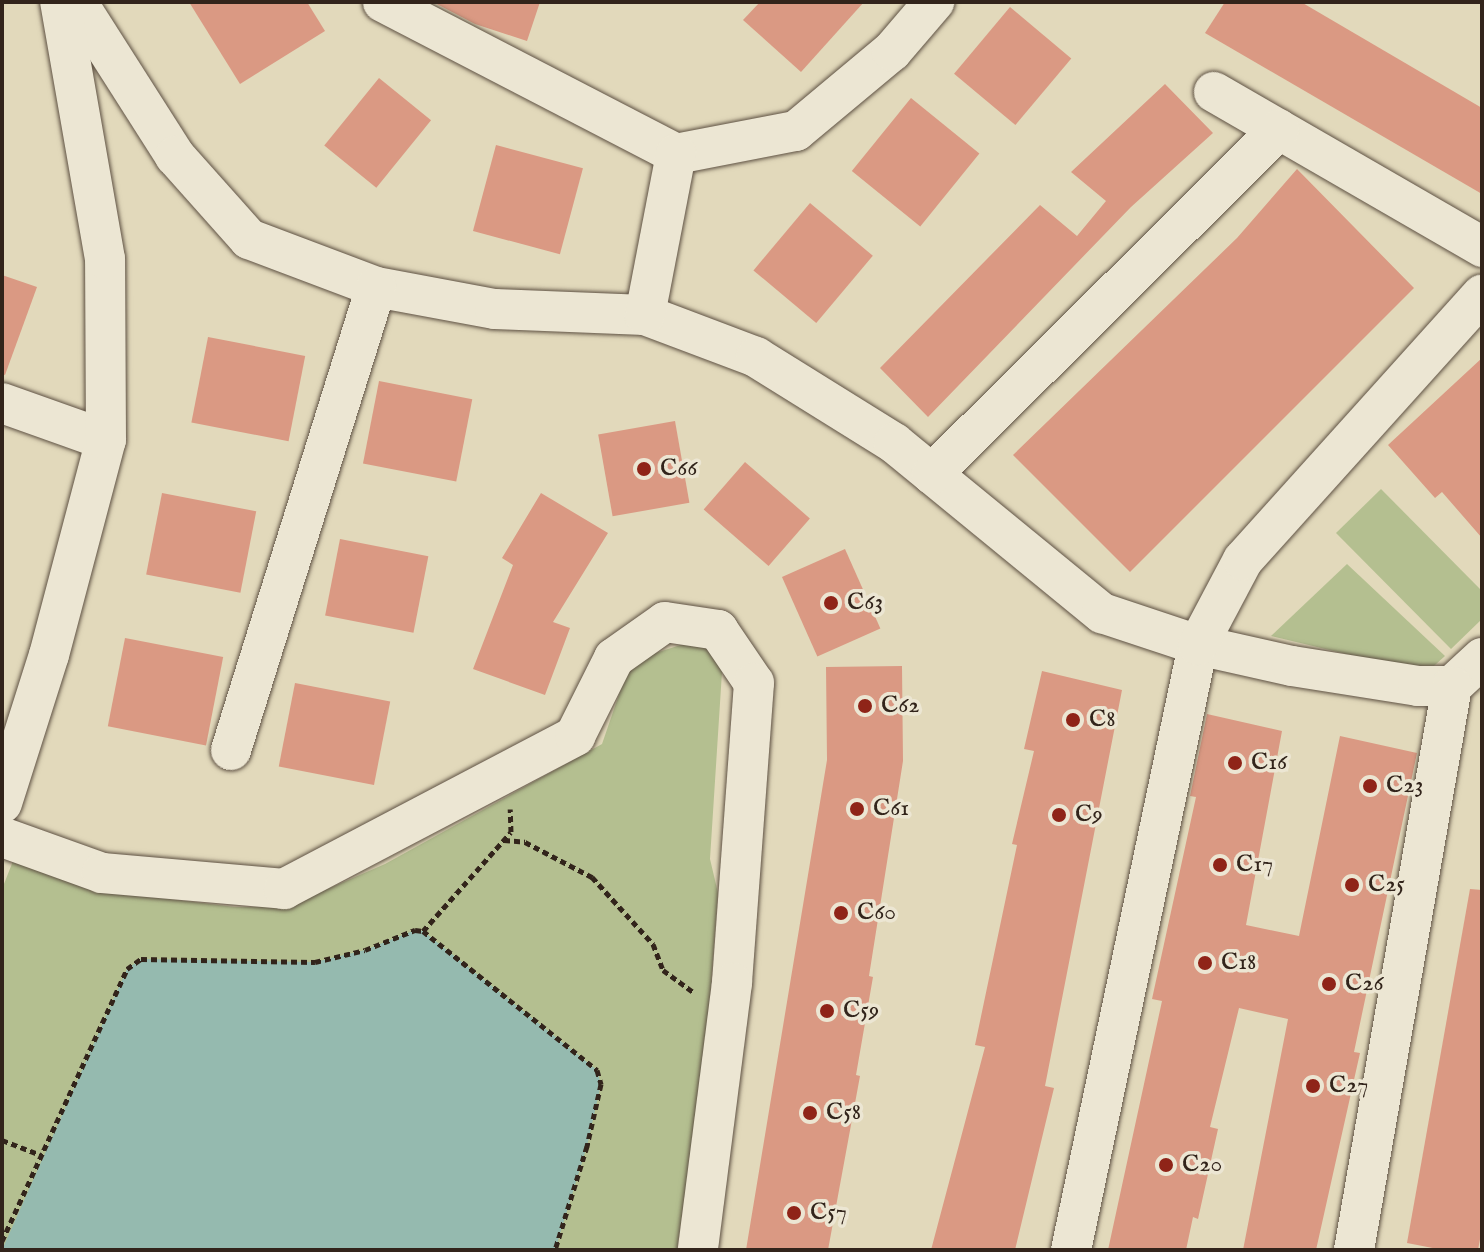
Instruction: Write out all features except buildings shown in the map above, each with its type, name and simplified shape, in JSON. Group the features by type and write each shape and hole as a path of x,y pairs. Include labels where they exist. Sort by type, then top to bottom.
{"street":[{"path":"2,803 10,752 106,440 105,259 60,2"},
{"path":"77,2 175,156 249,239 376,287 495,309 645,315 756,357 894,443 1102,613 1198,645 1292,666 1418,686 1452,686"},
{"path":"383,2 676,154 796,131 892,51 934,2"},
{"path":"1214,92 1482,247"},
{"path":"932,474 1279,130"},
{"path":"645,315 676,154"},
{"path":"231,750 376,287"},
{"path":"1071,1250 1198,645 1243,560 1482,295"},
{"path":"2,403 106,440"},
{"path":"2,837 102,873 284,889 575,736 614,658 665,622 718,630 754,683 729,1006 698,1250"},
{"path":"1354,1250 1452,686 1482,658"}],"path":[{"path":"2,1241 127,969 141,959 315,962 423,931 511,832 509,801 485,781"},
{"path":"504,840 525,842 592,877 653,944 663,970 706,1001 729,1006"},
{"path":"423,931 597,1070 601,1084 587,1146 555,1250"},
{"path":"2,1140 41,1155"}],"green space":[{"path":"1381,489 1482,591 1482,619 1451,649 1336,533"},
{"path":"1347,564 1445,656 1426,673 1271,636"},
{"path":"693,641 714,653 722,672 710,859 718,893 706,1052 677,1250 2,1250 2,889 15,856 121,893 235,907 286,907 385,864 602,744 624,680 640,658"}],"water":[{"path":"415,930 423,931 597,1070 601,1084 587,1146 555,1250 2,1250 127,969 141,959 315,962 365,950"}],"place":[{"name":"C66","path":"644,469"},
{"name":"C63","path":"831,603"},
{"name":"C62","path":"865,706"},
{"name":"C8","path":"1073,720"},
{"name":"C16","path":"1235,763"},
{"name":"C23","path":"1370,786"},
{"name":"C61","path":"857,809"},
{"name":"C9","path":"1059,815"},
{"name":"C17","path":"1220,865"},
{"name":"C25","path":"1352,885"},
{"name":"C60","path":"841,913"},
{"name":"C18","path":"1205,963"},
{"name":"C26","path":"1329,984"},
{"name":"C59","path":"827,1011"},
{"name":"C27","path":"1313,1086"},
{"name":"C58","path":"810,1113"},
{"name":"C20","path":"1166,1165"},
{"name":"C57","path":"794,1213"}]}
